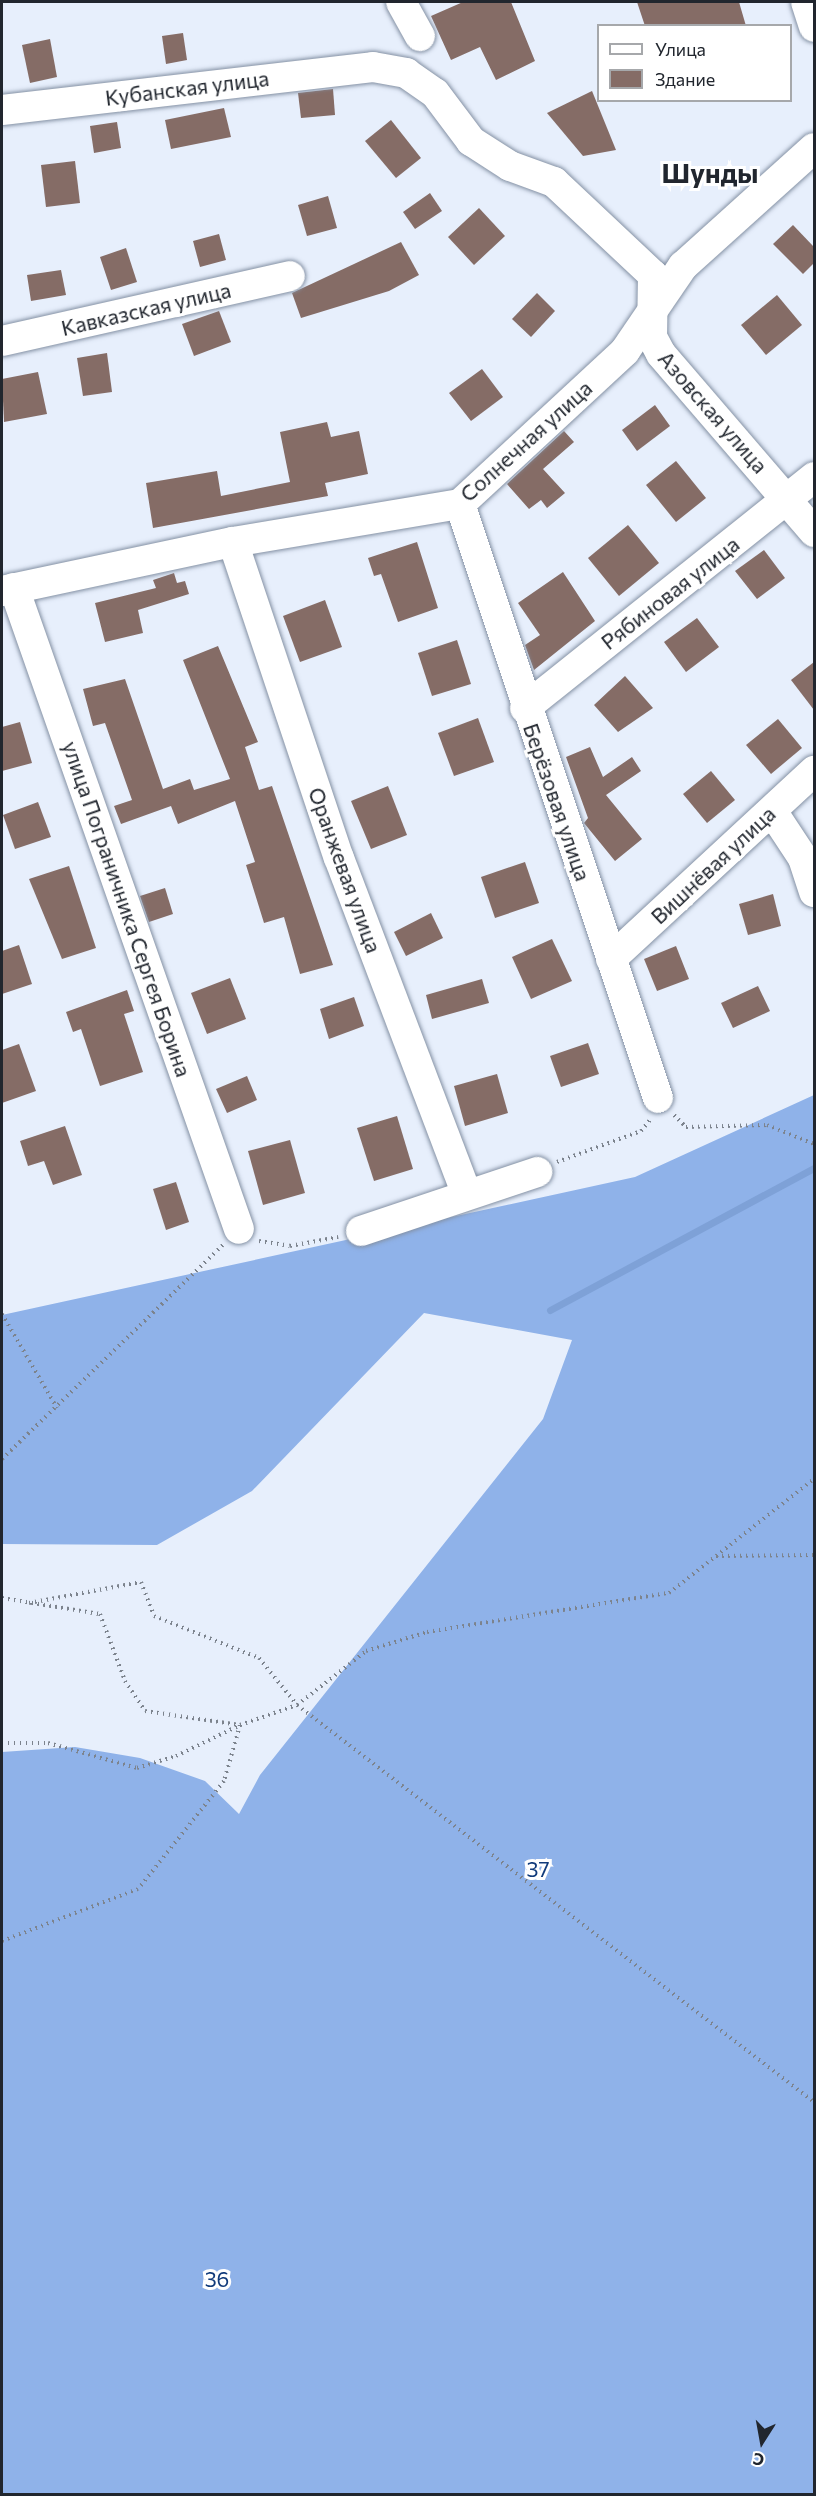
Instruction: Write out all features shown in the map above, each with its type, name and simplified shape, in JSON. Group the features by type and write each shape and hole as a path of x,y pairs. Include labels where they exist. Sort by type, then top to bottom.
{"street":[{"path":"401,2 420,36"},
{"path":"806,2 814,27"},
{"name":"Кубанская улица","path":"2,110 373,67"},
{"name":"Азовская улица","path":"373,67 424,83 453,112 471,141 510,166 554,182 653,275 650,309 652,337 661,354 789,499 814,532"},
{"name":"Солнечная улица","path":"8,590 233,542 460,504 625,351 650,309 683,266 814,148"},
{"name":"Кавказская улица","path":"2,341 290,276"},
{"name":"Рябиновая улица","path":"525,708 814,477"},
{"name":"Берёзовая улица","path":"460,504 525,708 658,1098"},
{"name":"Оранжевая улица","path":"233,542 339,858 467,1195"},
{"name":"улица Пограничника Сергея Борина","path":"8,590 239,1229"},
{"name":"Вишнёвая улица","path":"611,959 814,771"},
{"path":"772,811 803,858 814,892"},
{"path":"361,1231 537,1172"}],"path":[{"path":"658,1098 686,1127 767,1125 814,1144"},
{"path":"537,1172 599,1142 641,1131 656,1115 658,1098"},
{"path":"2,1460 239,1229 261,1242 290,1246 361,1231"},
{"path":"2,1314 57,1408"},
{"path":"2,1743 48,1743 137,1768 176,1756 240,1725 297,1705 366,1651 427,1632 669,1593 814,1479"},
{"path":"716,1557 814,1555"},
{"path":"29,1603 141,1582 154,1616 259,1658 297,1705 814,2102"},
{"path":"2,1598 100,1614 125,1681 145,1711 240,1725"},
{"path":"2,1941 138,1890 224,1781 240,1725"}],"green space":[{"name":"37","path":"814,1095 814,2494 2,2494 2,1752 75,1747 140,1758 205,1781 239,1814 260,1775 543,1419 572,1340 424,1313 252,1491 157,1545 2,1544 2,1315 635,1177"}],"building":[{"path":"463,2 511,2 535,61 496,80 480,47 451,60 431,16"},
{"path":"637,2 739,2 745,24 644,24"},
{"path":"183,33 187,60 166,64 162,36"},
{"path":"50,39 57,77 30,83 22,45"},
{"path":"333,89 335,115 301,118 298,93"},
{"path":"592,91 616,150 583,156 547,113"},
{"path":"224,108 231,137 171,149 165,120"},
{"path":"391,120 421,158 396,178 365,141"},
{"path":"117,122 121,148 94,153 90,126"},
{"path":"75,161 80,203 46,207 41,165"},
{"path":"430,193 442,211 415,229 403,212"},
{"path":"328,196 337,228 307,236 298,205"},
{"path":"479,208 505,236 474,265 448,237"},
{"path":"793,225 814,247 814,263 803,274 773,244"},
{"path":"219,234 226,260 200,267 193,241"},
{"path":"401,242 419,275 389,291 301,318 292,293"},
{"path":"126,248 137,282 111,290 100,257"},
{"path":"61,270 66,295 31,301 27,275"},
{"path":"537,293 555,311 531,337 512,319"},
{"path":"777,295 802,325 766,355 741,325"},
{"path":"219,311 231,342 194,356 182,324"},
{"path":"107,353 112,392 83,396 77,358"},
{"path":"482,369 503,397 471,421 449,393"},
{"path":"38,372 47,414 4,422 2,379"},
{"path":"655,405 670,426 637,451 622,430"},
{"path":"327,422 331,437 359,431 368,474 325,483 328,496 153,528 146,483 217,471 221,496 290,482 280,432"},
{"path":"564,431 574,442 543,469 565,493 547,508 541,500 529,509 507,484"},
{"path":"676,461 706,498 676,522 646,485"},
{"path":"628,525 659,563 619,596 588,558"},
{"path":"417,542 438,608 398,622 381,574 374,576 368,558"},
{"path":"764,550 785,578 757,599 735,571"},
{"path":"563,572 595,621 534,670 525,645 540,635 518,603"},
{"path":"174,573 177,583 185,581 189,594 138,610 143,633 105,642 95,603 156,588 153,580"},
{"path":"325,600 342,647 300,662 283,616"},
{"path":"697,618 719,647 686,672 664,642"},
{"path":"457,640 471,684 432,696 418,653"},
{"path":"218,646 258,742 245,747 259,790 272,786 333,965 300,974 284,917 264,923 246,865 255,862 235,801 178,824 171,806 121,824 114,806 132,800 105,723 93,726 83,689 125,679 163,789 190,779 194,790 230,779 183,660"},
{"path":"814,662 814,710 791,680"},
{"path":"625,676 653,708 618,732 594,705"},
{"path":"478,718 494,762 454,776 438,733"},
{"path":"778,719 802,748 771,774 746,745"},
{"path":"20,722 32,763 2,771 2,727"},
{"path":"590,747 603,777 632,757 641,771 606,795 642,839 615,861 584,823 588,818 566,757"},
{"path":"711,771 735,800 707,823 683,794"},
{"path":"388,786 407,835 371,849 351,801"},
{"path":"38,802 51,837 15,849 3,815"},
{"path":"525,862 539,903 495,918 481,877"},
{"path":"69,866 96,948 62,959 29,879"},
{"path":"165,888 173,914 149,922 140,896"},
{"path":"773,894 781,926 748,935 739,904"},
{"path":"431,913 443,938 406,956 394,932"},
{"path":"552,939 572,981 531,999 512,957"},
{"path":"19,945 32,984 2,994 2,951"},
{"path":"676,946 689,979 657,991 644,959"},
{"path":"230,978 246,1019 207,1034 191,993"},
{"path":"482,979 489,1003 432,1019 426,995"},
{"path":"758,986 770,1011 733,1028 721,1003"},
{"path":"127,990 134,1011 124,1014 143,1072 100,1086 81,1029 73,1032 66,1012"},
{"path":"354,997 364,1026 329,1039 320,1009"},
{"path":"588,1043 599,1074 561,1087 550,1056"},
{"path":"19,1044 36,1091 2,1103 2,1050"},
{"path":"497,1074 508,1113 465,1126 454,1086"},
{"path":"247,1076 257,1100 227,1113 216,1089"},
{"path":"397,1116 413,1169 374,1181 357,1128"},
{"path":"65,1126 82,1175 53,1185 44,1161 28,1166 20,1141"},
{"path":"290,1140 305,1193 263,1205 248,1151"},
{"path":"176,1182 189,1222 166,1230 153,1189"}],"waterway":[{"path":"550,1310 814,1168"}],"district":[{"name":"Шунды","path":"710,173"}],"park label":[{"name":"36","path":"217,2279"}]}
